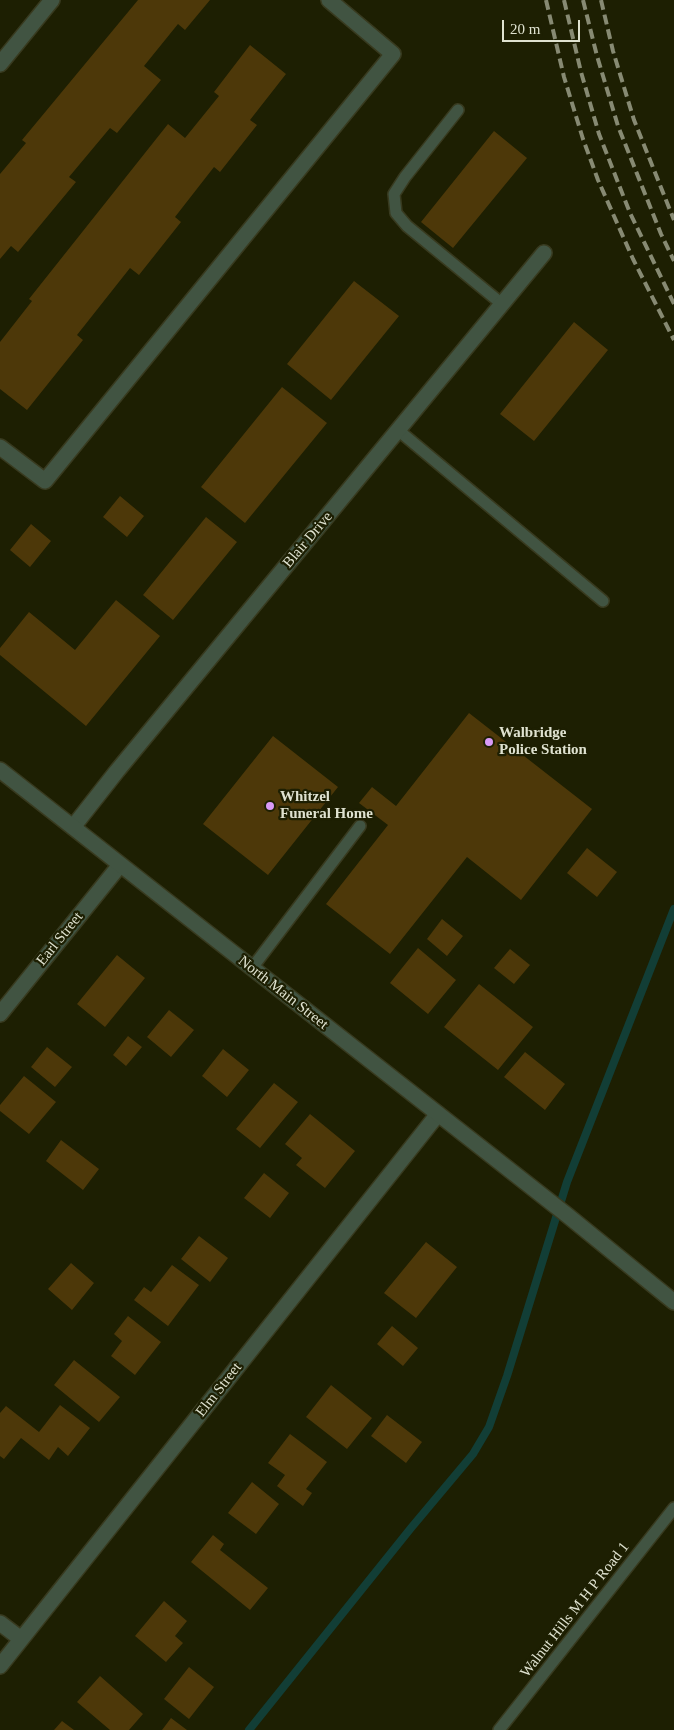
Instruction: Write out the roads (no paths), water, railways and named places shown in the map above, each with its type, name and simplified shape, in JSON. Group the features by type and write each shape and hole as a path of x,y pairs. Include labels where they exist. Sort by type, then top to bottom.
{"street":[{"path":"0,64 52,0"},
{"path":"0,447 45,481 393,54 329,0"},
{"name":"Blair Drive","path":"72,827 544,253"},
{"name":"North Main Street","path":"0,770 567,1215 674,1302"},
{"name":"Earl Street","path":"0,1014 120,864"},
{"name":"Elm Street","path":"0,1666 438,1114"},
{"path":"0,1623 21,1639"}],"lane":[{"path":"458,110 405,177 394,194 396,213 407,226 502,304"},
{"path":"398,430 603,601"},
{"path":"252,968 360,826"},
{"name":"Walnut Hills M H P Road 1","path":"499,1730 674,1508"}],"waterway":[{"path":"249,1730 411,1528 473,1454 489,1427 507,1376 567,1182 674,909"}],"railway":[{"path":"546,0 564,77 598,180 633,259 674,340"},
{"path":"564,0 581,72 599,134 630,213 674,304"},
{"path":"583,0 618,126 661,234 674,261"},
{"path":"601,0 613,51 634,120 674,220"}],"place":[{"name":"Walbridge Police Station","path":"489,742"},
{"name":"Whitzel Funeral Home","path":"270,806"}]}
